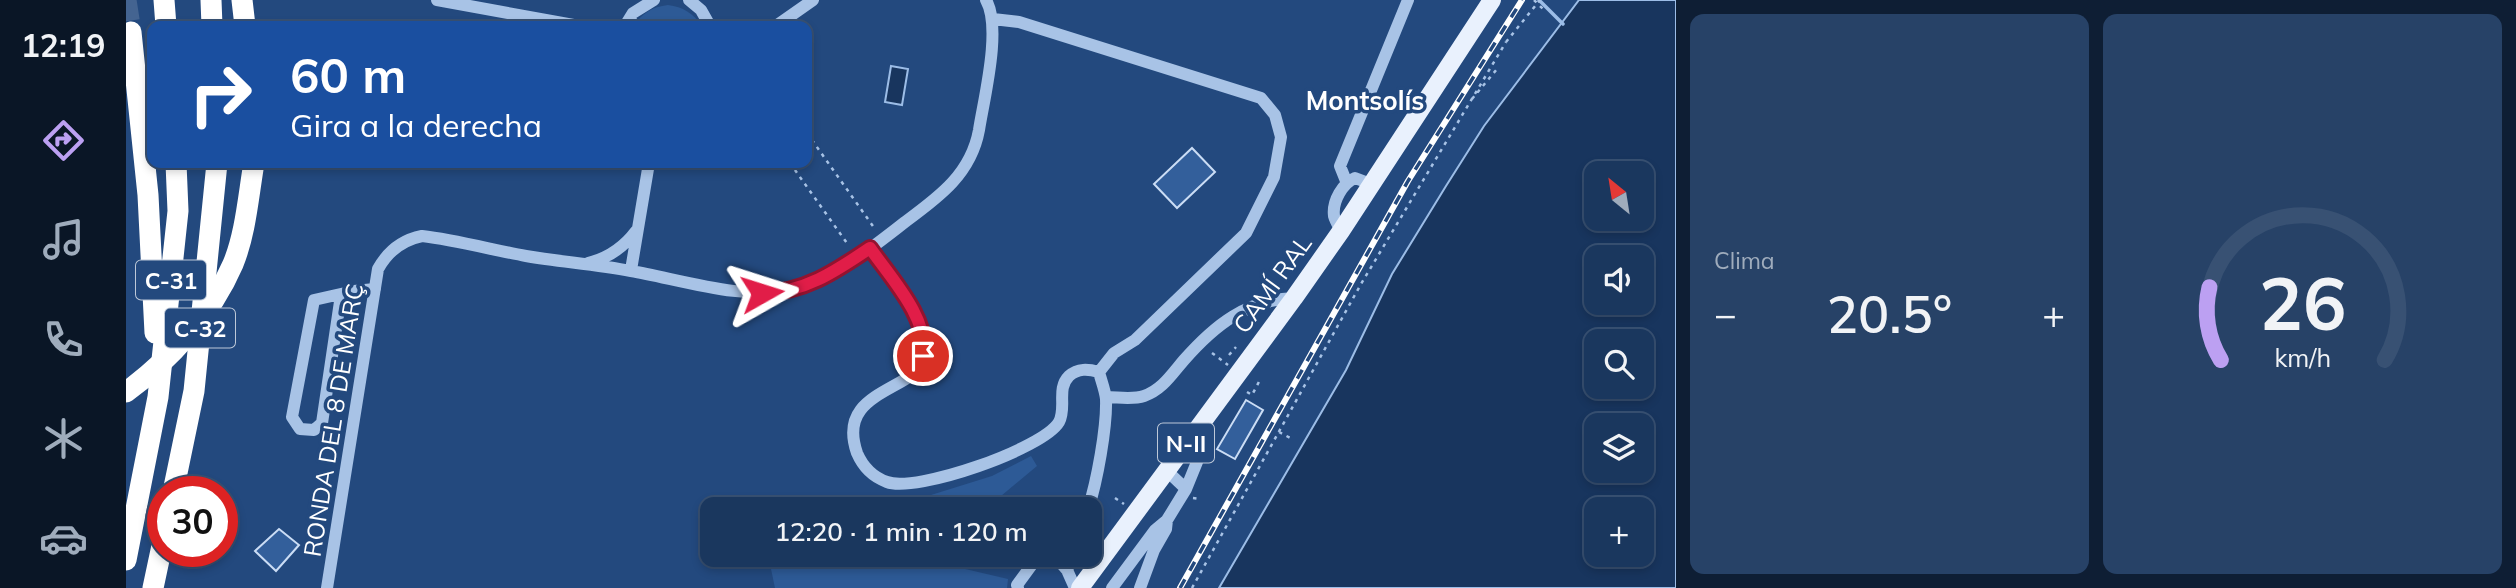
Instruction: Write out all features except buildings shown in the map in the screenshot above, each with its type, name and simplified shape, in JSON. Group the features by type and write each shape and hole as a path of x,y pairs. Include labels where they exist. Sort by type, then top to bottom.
{"highway":[{"path":"164,0 166,21"},
{"path":"211,0 212,21"},
{"path":"242,0 244,21"},
{"path":"131,32 152,247 158,397"},
{"name":"C-31","path":"126,560 158,397 178,211 176,168"},
{"name":"C-32","path":"176,476 194,391 216,168"},
{"path":"126,392 172,353 207,308 233,264 244,224 253,168"},
{"path":"153,588 157,567"}],"main road":[{"name":"CAMÍ RAL","path":"1077,588 1294,298 1492,0"}],"street":[{"path":"437,0 552,21"},
{"path":"628,21 633,13 654,0"},
{"path":"689,0 701,10 707,21"},
{"path":"783,21 813,0"},
{"name":"RONDA DEL 8 DE MARÇ","path":"327,588 378,270 382,261 404,242 422,236 749,292 778,293 814,282 870,248 945,191 964,170 977,137 985,95 993,30 993,19 986,0"},
{"path":"1346,181 1340,166 1408,0"},
{"path":"993,19 1019,22 1261,98 1275,115 1282,137 1274,177 1246,233 1135,340 1114,353 1099,372"},
{"path":"631,271 648,168"},
{"path":"1341,231 1334,216 1337,199 1346,181 1355,177 1371,184"},
{"path":"583,264 610,255 631,238 638,228"},
{"path":"870,248 916,315 925,345 916,372 871,398 859,414 855,425 855,446 861,462 882,480 892,484 916,483 968,470 1016,450 1048,432 1059,421 1063,386 1070,376 1081,369 1099,372"},
{"path":"341,295 322,423 314,430 300,429 292,417 314,300 341,295 375,289"},
{"path":"1106,397 1144,396 1158,389 1171,378 1201,342 1236,314 1256,304 1294,298"},
{"path":"1091,497 1106,397 1099,372"},
{"path":"1112,588 1155,530 1167,520 1186,489 1197,462 1189,439"},
{"path":"1166,470 1186,489"},
{"path":"1140,588 1154,550 1166,529 1167,520"},
{"path":"1018,588 1017,585 1030,567"},
{"path":"1064,567 1077,588"}],"path":[{"path":"1534,0 1543,9"},
{"path":"1192,588 1361,284 1466,106 1506,42 1540,0"},
{"path":"1466,106 1497,69"},
{"path":"812,140 875,229"},
{"path":"794,168 849,246"},
{"path":"1230,355 1236,346"},
{"path":"1212,353 1229,365 1227,371"},
{"path":"1247,392 1252,395 1261,378"},
{"path":"1279,432 1294,440"},
{"path":"1115,498 1126,506"}],"shaded area":[{"path":"1579,0 1676,0 1676,588 1219,588 1346,370 1392,274 1484,126"},
{"path":"657,7 678,7 698,21 638,21"},
{"path":"891,66 908,69 902,105 885,102"},
{"path":"1031,456 1037,466 998,497 931,497 931,495 992,476"},
{"path":"957,567 1008,579 1007,588 775,588 771,569"}],"waterway":[{"path":"1539,0 1563,24"}],"tunnel":[{"path":"126,0 131,32"}],"railway":[{"path":"1180,588 1408,181 1522,0"}],"district":[{"name":"Montsolís","path":"1365,100"}],"route":[{"path":"762,293 778,293 808,285 870,248 916,315 925,345 923,356"}]}
